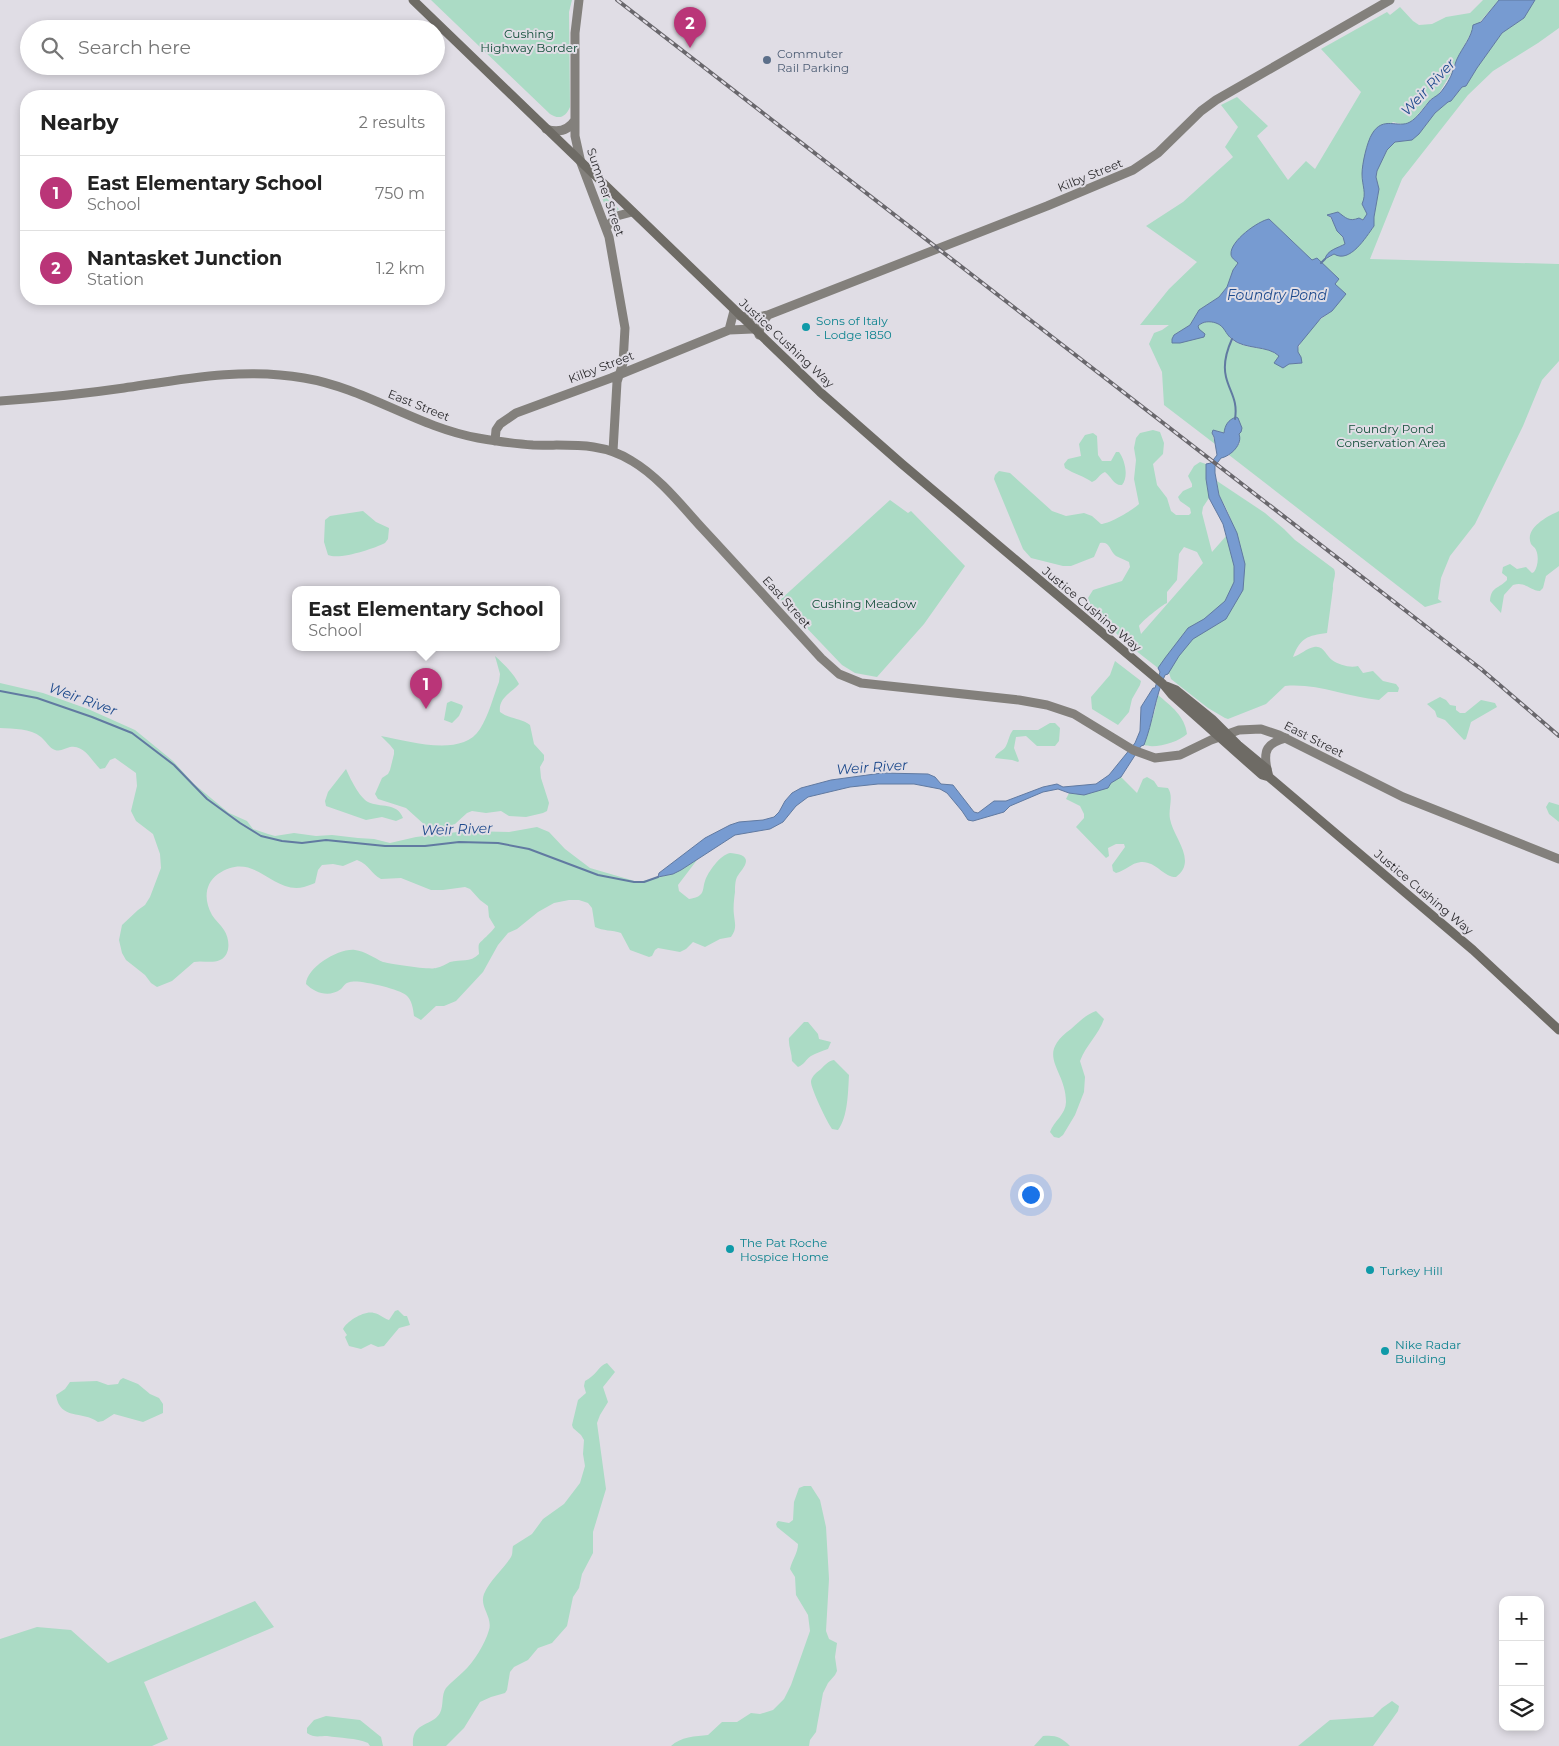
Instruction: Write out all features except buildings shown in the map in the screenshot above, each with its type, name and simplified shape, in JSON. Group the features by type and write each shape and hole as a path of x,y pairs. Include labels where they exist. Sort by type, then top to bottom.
{"main road":[{"name":"Justice Cushing Way","path":"413,0 434,20"},
{"name":"Summer Street","path":"579,0 575,32 575,120 577,146 581,163 606,228 625,328 623,363 618,382 613,451"},
{"name":"Kilby Street","path":"737,314 753,318 768,315 1133,170 1158,152 1195,116 1216,100 1390,0"},
{"name":"Justice Cushing Way","path":"445,31 737,314 845,414 1160,682 1176,690 1192,702 1262,775 1268,773 1479,955 1559,1030"},
{"path":"546,129 552,131 564,130 575,120"},
{"path":"606,228 617,216 632,212"},
{"path":"729,330 737,314"},
{"path":"756,332 768,315"},
{"name":"Kilby Street","path":"495,440 499,426 512,415 729,330 756,332"},
{"name":"East Street","path":"0,401 87,393 220,375 253,373 282,375 337,385 435,427 470,436 531,445 588,446 613,451 634,462 655,478 730,557 821,658 834,671 855,682 1019,700 1048,705 1074,714 1126,746 1148,757 1162,758 1180,755 1223,735 1239,730 1257,729 1270,731 1403,797 1559,859"},
{"path":"1268,773 1265,756 1266,750 1274,742 1286,738"}],"green space":[{"name":"Cushing Highway Border","path":"431,0 572,0 569,12 570,107 566,113 559,117 550,114"},
{"name":"Foundry Pond Conservation Area","path":"1483,0 1499,0 1472,31 1453,70 1438,95 1431,99 1408,124 1393,122 1370,142 1362,174 1366,195 1362,204 1367,214 1365,219 1347,220 1338,212 1328,215 1346,244 1339,247 1328,259 1334,254 1352,252 1374,226 1379,189 1376,177 1377,171 1387,150 1395,142 1404,141 1419,134 1435,113 1451,101 1462,87 1466,86 1502,33 1524,18 1535,0 1559,0 1559,28 1493,71 1468,95 1402,179 1370,259 1559,264 1559,361 1542,380 1523,426 1475,524 1450,556 1441,578 1438,599 1442,602 1425,607 1229,455 1240,443 1225,433 1213,430 1215,444 1164,405 1162,372 1149,344 1154,333 1169,325 1140,325 1169,289 1197,262 1146,226 1183,202 1233,157 1225,147 1238,127 1221,105 1237,97 1268,126 1257,136 1288,180 1306,161 1315,169 1361,92 1321,49 1387,12 1390,15 1400,7 1419,25 1432,24 1446,17 1470,13","holes":["1269,219 1312,261 1316,258 1338,279 1334,283 1332,311 1316,323 1302,341 1298,352 1301,357 1299,364 1289,363 1268,350 1245,346 1235,342 1230,338 1223,326 1214,322 1207,322 1198,326 1199,329 1174,335 1190,325 1199,310 1219,297 1227,287 1233,270"]},
{"path":"599,191 619,209 610,217"},
{"path":"1153,430 1160,432 1164,443 1163,454 1153,464 1157,485 1167,498 1171,511 1176,515 1189,515 1191,513 1190,508 1180,501 1178,497 1183,491 1192,487 1188,476 1194,466 1200,462 1206,464 1209,498 1203,507 1202,513 1212,552 1234,527 1219,495 1217,481 1265,513 1295,540 1334,569 1335,576 1327,633 1314,635 1302,641 1293,657 1311,648 1320,648 1332,660 1338,663 1358,666 1363,673 1373,671 1383,681 1396,684 1399,688 1398,692 1388,692 1379,700 1309,686 1285,686 1266,704 1228,719 1225,718 1208,708 1171,679 1169,673 1160,666 1158,668 1126,643 1093,612 1088,598 1093,590 1122,581 1130,567 1129,562 1116,556 1106,543 1100,543 1094,557 1071,566 1063,566 1031,558 1023,549 994,479 995,475 999,471 1010,473 1052,511 1066,516 1084,513 1092,516 1101,524 1109,522 1132,510 1139,504 1134,479 1136,460 1134,448 1136,438 1140,433","holes":["1184,547 1197,552 1203,563 1141,634 1139,626 1167,603 1167,592 1177,580 1179,554"]},
{"path":"1093,433 1097,436 1098,455 1102,461 1111,461 1116,452 1119,452 1121,455 1126,473 1122,485 1115,482 1105,472 1092,482 1065,468 1064,464 1068,459 1081,456 1079,444 1085,435"},
{"name":"Cushing Meadow","path":"890,500 908,513 911,511 965,566 924,624 877,677 855,673 842,665 780,600"},
{"path":"363,511 376,522 389,528 388,539 385,543 348,555 328,555 324,542 325,520 330,516"},
{"path":"1559,511 1559,566 1546,576 1543,588 1540,591 1521,584 1513,585 1504,595 1501,613 1490,601 1494,590 1507,580 1507,577 1502,573 1503,567 1510,564 1517,569 1526,567 1532,573 1534,572 1538,556 1536,549 1531,544 1531,533 1538,523"},
{"path":"495,656 505,665 519,684 503,699 500,712 530,725 534,744 544,755 544,760 540,767 541,778 549,803 547,811 526,817 509,816 501,811 486,813 472,811 455,824 440,829 427,827 406,808 378,799 375,794 382,778 390,770 394,754 394,750 381,736 434,745 461,743 472,738 483,724 499,682 500,674"},
{"path":"1115,661 1141,681 1132,699 1129,712 1118,725 1092,709 1091,697 1110,675"},
{"path":"0,683 43,693 88,709 135,730 173,761 194,784 229,813 247,821 253,829 275,836 294,833 316,836 332,835 374,839 390,843 416,837 466,831 509,832 537,827 549,832 565,849 590,868 638,882 673,874 697,860 678,885 679,891 689,899 701,894 709,873 722,857 730,853 741,855 746,860 746,863 735,882 735,929 731,937 720,939 705,947 693,942 680,952 658,948 649,957 630,950 621,933 595,927 592,908 588,903 579,900 569,900 554,903 538,912 517,929 508,933 498,945 483,972 456,1001 444,1006 436,1006 421,1020 414,1016 412,1004 406,995 387,987 354,981 347,983 336,992 327,994 318,992 306,984 308,978 312,971 325,960 348,950 362,952 383,962 426,968 436,968 450,962 469,960 476,957 479,954 479,944 495,927 489,917 488,906 470,889 465,887 431,890 401,878 381,879 365,864 357,860 343,866 333,864 322,865 318,870 315,883 293,888 282,885 253,869 243,867 231,868 213,878 207,893 209,910 224,930 227,938 228,951 224,958 210,962 194,962 172,981 157,987 126,960 119,940 122,925 145,905 150,897 161,868 160,854 153,834 136,821 131,811 137,786 136,773 115,758 110,760 105,768 100,769 79,748 70,747 55,750 41,737 32,732 22,729 0,728"},
{"path":"1158,695 1180,717 1187,734 1167,744 1144,745 1155,710"},
{"path":"1440,697 1450,705 1456,706 1456,710 1460,713 1465,713 1481,700 1495,703 1497,707 1471,722 1466,739 1464,740 1445,720 1437,717 1435,711 1427,704"},
{"path":"451,701 463,707 459,716 452,723 444,720 447,703"},
{"path":"1050,723 1055,723 1060,728 1059,741 1055,746 1037,746 1026,736 1016,737 1014,748 1018,762 995,758 1006,746 1013,730 1038,730"},
{"path":"346,769 355,787 365,800 373,804 392,807 403,818 396,821 382,817 366,820 326,806 325,801 328,792"},
{"path":"1121,777 1137,793 1143,779 1147,777 1154,781 1158,787 1168,788 1170,791 1170,819 1185,856 1185,864 1182,871 1176,877 1167,875 1146,862 1134,864 1116,873 1113,871 1112,865 1125,847 1124,844 1116,844 1108,848 1109,856 1106,858 1076,827 1084,818 1084,814 1080,806 1066,799 1069,793 1090,791"},
{"path":"1549,802 1559,805 1559,822 1549,814 1546,807"},
{"path":"1096,1011 1104,1019 1080,1061 1085,1077 1084,1092 1075,1115 1063,1135 1059,1138 1054,1137 1050,1132 1062,1114 1066,1102 1065,1090 1053,1055 1055,1047 1060,1038 1080,1021"},
{"path":"804,1022 808,1022 818,1034 819,1039 831,1042 828,1049 811,1056 798,1067 792,1061 789,1038"},
{"path":"834,1060 849,1075 846,1111 838,1130 832,1129 811,1084 812,1077 828,1062"},
{"path":"398,1310 404,1316 407,1316 410,1325 399,1328 384,1346 378,1347 371,1344 361,1349 349,1346 345,1337 347,1335 343,1329 352,1320 370,1312 389,1320 395,1311"},
{"path":"607,1363 615,1372 603,1387 608,1402 597,1423 606,1489 593,1532 593,1553 582,1574 579,1588 573,1597 567,1626 552,1643 538,1648 528,1660 514,1667 510,1672 505,1693 480,1702 464,1728 446,1746 413,1746 415,1732 423,1725 432,1721 440,1713 446,1688 471,1663 485,1641 490,1625 483,1603 484,1594 511,1557 513,1546 532,1534 543,1519 564,1504 580,1483 585,1466 583,1454 584,1440 572,1425 578,1400 586,1393 585,1381"},
{"path":"123,1378 138,1384 150,1394 159,1398 163,1404 163,1413 143,1422 114,1414 98,1422 92,1418 67,1412 58,1403 56,1395 65,1389 70,1382 97,1381 108,1385 118,1384"},
{"path":"811,1486 820,1500 826,1527 829,1579 826,1631 829,1639 837,1643 835,1657 837,1671 823,1693 816,1732 810,1740 809,1746 671,1746 683,1739 708,1735 722,1722 737,1722 751,1713 760,1714 773,1710 784,1699 791,1685 810,1631 808,1615 796,1595 795,1577 790,1569 798,1544 777,1527 776,1524 778,1521 789,1523 793,1520 794,1502 799,1488"},
{"path":"255,1601 274,1627 144,1682 168,1739 152,1746 0,1746 0,1639 37,1627 71,1630 108,1663"},
{"path":"1392,1701 1399,1706 1398,1711 1373,1746 1298,1746 1330,1720 1373,1717"},
{"path":"326,1716 360,1720 381,1737 383,1746 370,1746 368,1743 358,1740 314,1736 307,1733 307,1728 314,1720"},
{"path":"1043,1736 1058,1737 1070,1746 1034,1746"}],"water":[{"path":"1499,0 1535,0 1524,18 1502,33 1466,86 1462,87 1451,101 1435,113 1419,134 1412,140 1395,142 1387,150 1377,171 1376,177 1379,189 1374,226 1352,252 1340,256 1334,254 1325,259 1330,251 1345,244 1331,217 1327,215 1338,212 1348,219 1359,218 1363,220 1367,214 1362,204 1364,193 1362,170 1370,138 1376,128 1386,124 1405,124 1410,122 1440,93 1451,76 1457,59 1471,34 1473,25 1481,22"},
{"name":"Foundry Pond","path":"1269,219 1312,260 1317,258 1339,279 1335,284 1346,294 1332,311 1321,318 1298,346 1302,363 1289,364 1283,368 1274,363 1279,356 1269,350 1237,342 1221,326 1211,322 1204,322 1198,326 1205,334 1204,337 1172,343 1174,335 1190,325 1199,310 1219,297 1227,287 1233,270 1238,263 1231,255 1235,243 1246,232"},
{"path":"1236,417 1242,428 1239,434 1238,445 1232,452 1221,458 1215,466 1215,473 1219,495 1237,533 1245,564 1243,590 1226,619 1193,639 1179,656 1168,674 1165,675 1144,745 1141,746 1121,777 1111,783 1108,788 1084,795 1058,789 1043,792 1010,806 1004,812 973,821 968,820 947,793 940,789 914,784 878,784 850,787 808,797 796,806 783,822 770,829 735,835 681,870 658,877 659,873 705,838 739,822 774,817 792,793 801,788 831,780 882,773 928,774 935,777 941,784 953,785 974,812 978,813 994,801 1006,801 1043,787 1057,784 1063,787 1096,784 1109,775 1135,743 1140,731 1141,707 1153,688 1155,688 1160,672 1158,668 1188,628 1204,619 1225,601 1234,582 1234,566 1223,524 1209,498 1206,464 1211,463 1217,455 1213,430 1224,433 1227,423"}],"waterway":[{"name":"Weir River","path":"1321,263 1325,259"},
{"name":"Weir River","path":"1232,339 1227,353 1225,368 1226,377 1235,402 1235,419"},
{"name":"Weir River","path":"0,691 37,698 132,733 174,765 207,799 261,836 302,843 326,840 385,846 425,846 459,842 498,843 529,849 598,875 634,882 644,882 658,877"}],"railway":[{"path":"617,0 1481,669 1559,736"}],"place":[{"name":"Nantasket Junction","path":"690,48"},
{"name":"Commuter Rail Parking","path":"767,60"},
{"name":"Sons of Italy - Lodge 1850","path":"806,327"},
{"name":"East Elementary School","path":"426,709"},
{"name":"The Pat Roche Hospice Home","path":"730,1249"},
{"name":"Turkey Hill","path":"1370,1270"},
{"name":"Nike Radar Building","path":"1385,1351"}]}
